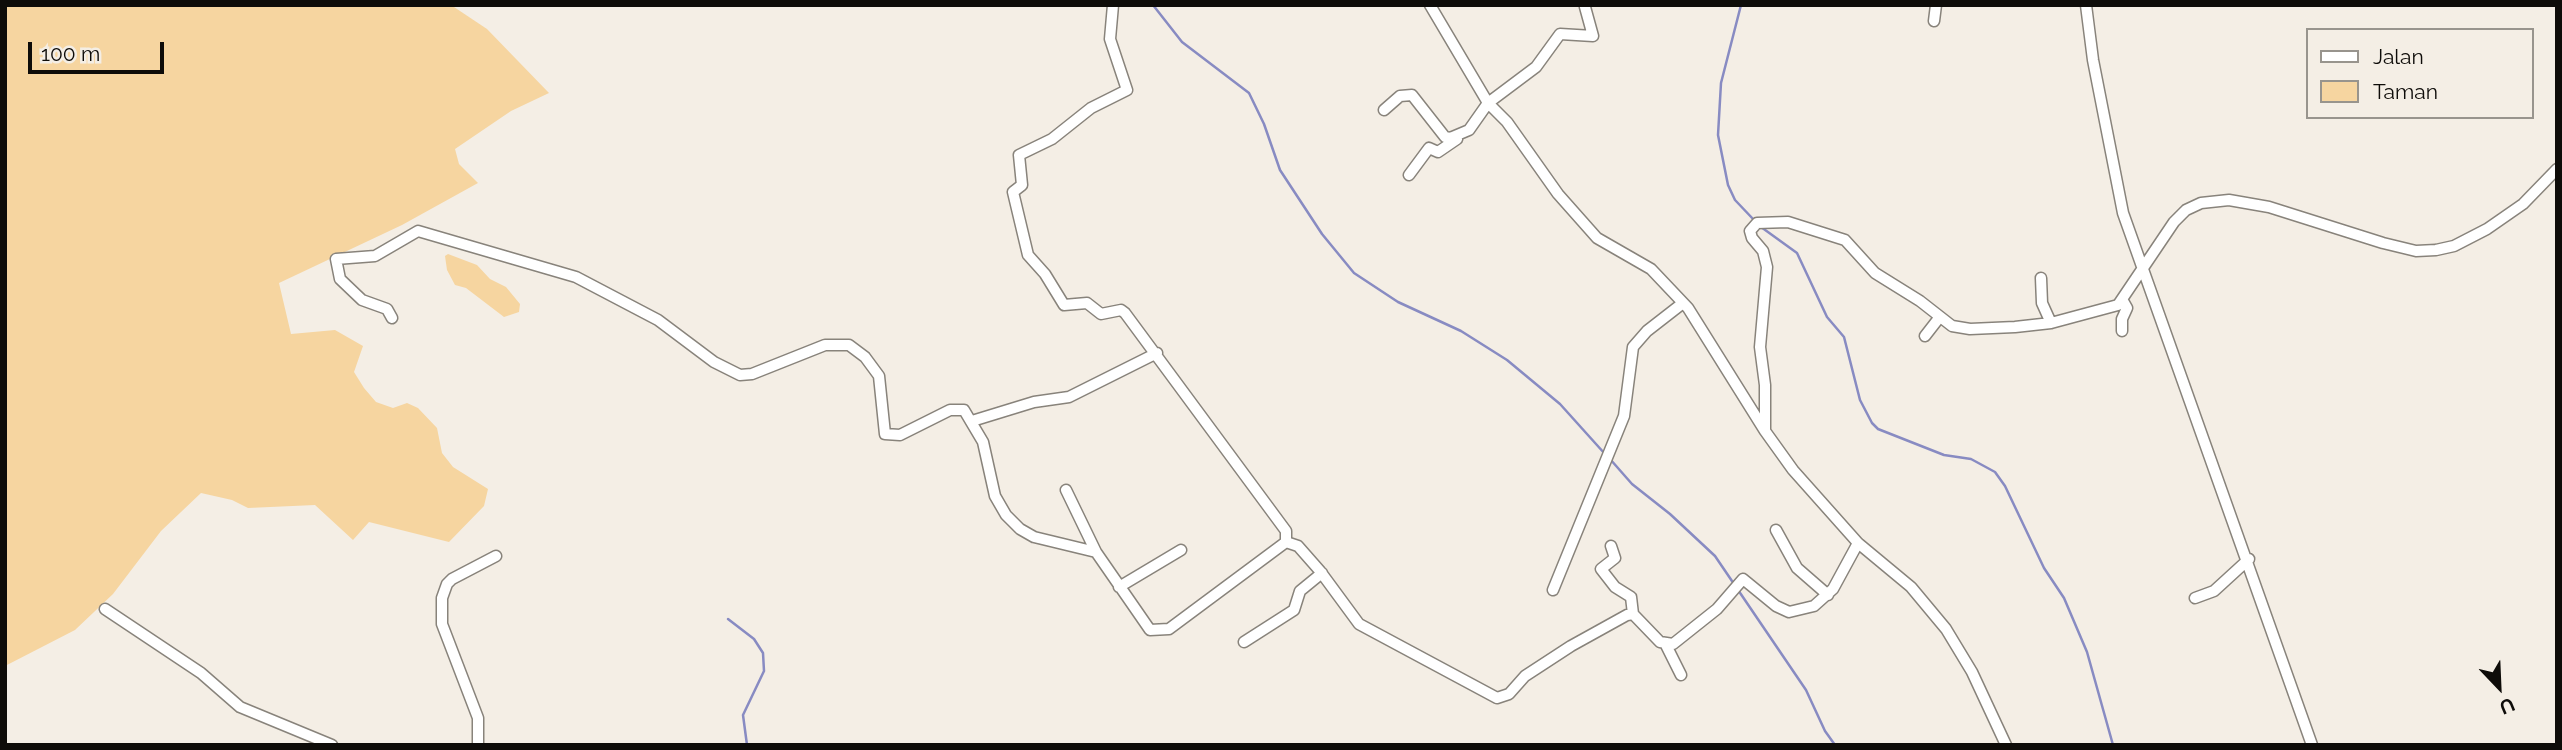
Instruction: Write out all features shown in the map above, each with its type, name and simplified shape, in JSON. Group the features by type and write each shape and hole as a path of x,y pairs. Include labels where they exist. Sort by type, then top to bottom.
{"street":[{"path":"1113,5 1110,39 1127,90 1091,108 1052,139 1019,155 1023,183 1013,192 1013,198 1028,255 1048,277 1061,302 1066,305 1087,303 1101,314 1121,310 1157,353 1286,531 1286,542"},
{"path":"1430,5 1488,103 1507,122 1558,194 1597,238 1651,270 1683,303 1700,324 1765,431 1793,470 1858,543 1911,587 1946,629 1972,672 2006,745"},
{"path":"1934,20 1936,5"},
{"path":"2087,5 2093,60 2121,202 2165,337 2249,559 2312,745"},
{"path":"1409,175 1429,148 1438,152 1469,131 1488,103 1536,67 1559,34 1593,36 1585,7"},
{"path":"1384,110 1400,96 1412,94 1445,137 1450,138 1469,131"},
{"path":"1765,431 1765,386 1760,347 1767,267 1763,251 1752,238 1750,231 1757,223 1788,222 1845,240 1875,273 1920,301 1952,326 1970,329 2051,323 2111,309 2123,301 2142,266 2186,210 2215,200 2269,207 2416,251 2436,250 2454,246 2487,229 2523,204 2557,169"},
{"path":"392,318 387,309 362,300 341,279 336,259 375,256 410,233 423,231 429,236 576,277 658,320 714,362 740,374 752,374 825,345 849,345 865,356 879,376 885,434 900,435 958,408 964,410 989,458 995,496 1013,523 1034,537 1096,552"},
{"path":"2041,278 2042,303 2051,323"},
{"path":"2122,331 2122,319 2127,308 2123,301"},
{"path":"1553,590 1624,416 1633,347 1647,331 1683,303"},
{"path":"1925,336 1939,318"},
{"path":"972,421 1034,402 1069,397 1157,353"},
{"path":"1066,490 1096,552 1150,629 1161,631 1193,614 1286,542"},
{"path":"1776,530 1797,568 1828,596"},
{"path":"1286,542 1298,546 1322,573 1359,624 1497,698 1509,694 1525,676 1571,646 1633,614"},
{"path":"1666,645 1680,640 1717,608 1743,579 1776,606 1789,612 1814,606 1828,596 1858,543"},
{"path":"1611,546 1615,558 1601,569 1602,573 1615,587 1631,597 1633,614 1666,645 1681,675"},
{"path":"1119,587 1181,550"},
{"path":"478,745 478,718 442,624 442,598 452,579 496,556"},
{"path":"2195,598 2214,591 2249,559"},
{"path":"1244,642 1294,610 1300,591 1322,573"},
{"path":"105,608 201,673 240,707 332,745"}],"green space":[{"path":"5,5 451,5 487,29 549,93 511,111 455,149 459,164 478,183 402,225 279,283 291,334 335,330 363,346 354,372 376,402 393,408 407,403 418,408 437,428 442,453 453,467 488,489 484,506 449,542 369,522 353,540 315,505 248,508 232,500 201,493 161,531 113,594 75,630 5,666"},
{"path":"448,254 477,265 490,279 506,287 520,304 519,312 504,317 466,288 455,285 447,270 445,256"}],"waterway":[{"path":"1153,5 1182,42 1249,93 1264,124 1280,170 1322,234 1354,273 1398,302 1461,331 1507,360 1560,404 1605,454"},
{"path":"1741,5 1721,83 1718,135 1728,185 1735,200 1754,220"},
{"path":"1761,227 1797,253 1827,317 1844,337 1860,400 1872,423 1878,429 1944,455 1971,459 1995,472 2005,486 2044,568 2064,598 2087,652 2113,745"},
{"path":"1610,459 1632,484 1670,514 1715,556 1806,690 1825,731 1835,745"},
{"path":"728,619 754,639 763,653 764,671 743,715 747,745"}]}
